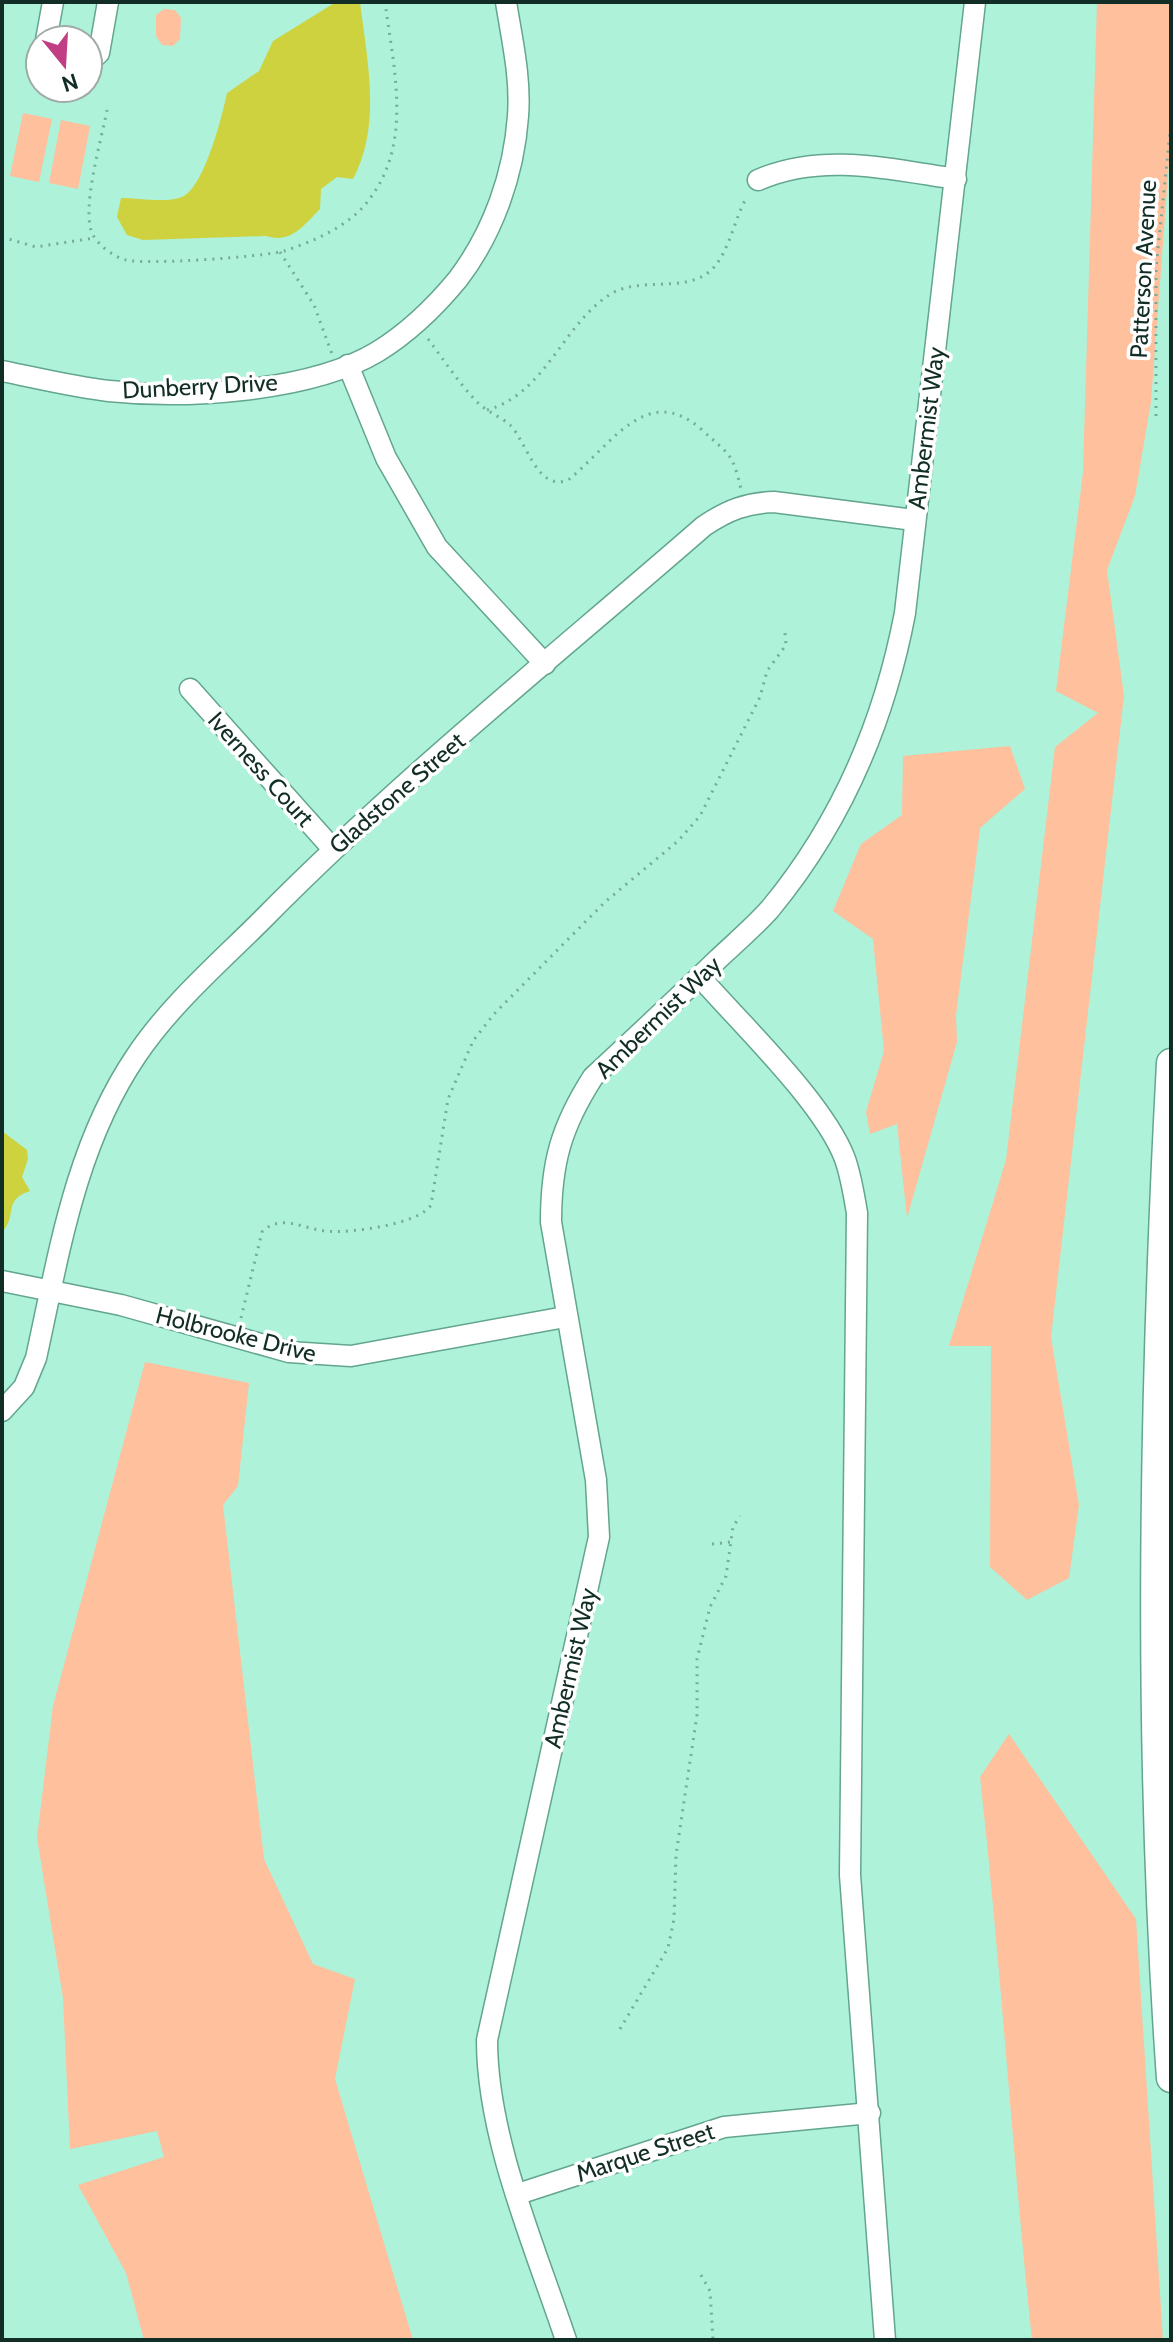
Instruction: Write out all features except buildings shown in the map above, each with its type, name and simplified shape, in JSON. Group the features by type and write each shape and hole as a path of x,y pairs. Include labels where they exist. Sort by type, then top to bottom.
{"highway":[{"path":"1171,1063 1156,1452 1157,1713 1171,2078"}],"street":[{"path":"49,24 53,2"},
{"path":"104,25 108,2"},
{"name":"Dunberry Drive","path":"2,371 110,391 242,389 299,380 343,367 375,353 438,304 480,247 503,194 515,150 518,114 518,80 506,2"},
{"name":"Ambermist Way","path":"566,2340 518,2194 493,2106 487,2072 487,2040 599,1537 596,1480 565,1317 551,1222 551,1185 558,1145 576,1103 593,1077 768,911 806,861 834,816 865,754 895,665 905,613 975,2"},
{"path":"758,180 786,168 837,163 956,179"},
{"path":"343,367 386,458 437,547 545,664"},
{"name":"Gladstone Street","path":"2,1411 24,1387 36,1358 80,1169 102,1118 135,1056 173,1009 332,848 704,526 727,510 774,502 914,520"},
{"name":"Iverness Court","path":"190,689 332,848"},
{"path":"700,977 812,1104 828,1128 844,1157 857,1213 850,1875 885,2340"},
{"name":"Holbrooke Drive","path":"2,1281 121,1305 289,1352 351,1356 565,1317"},
{"name":"Marque Street","path":"518,2194 701,2132 751,2123 870,2113"}],"path":[{"path":"107,110 88,217 94,238 114,255 137,261 280,252 335,229 361,208 378,184 398,112 385,2"},
{"name":"Patterson Avenue","path":"1156,416 1156,268 1171,123"},
{"path":"487,410 507,402 541,373 582,318 613,292 696,279 708,273 717,264 736,215 758,180"},
{"path":"2,237 36,247 94,238"},
{"path":"280,252 314,305 343,367"},
{"path":"416,322 472,396 510,425 545,476 559,484 590,463 643,415 665,410 676,412 732,455 744,505"},
{"path":"237,1338 262,1232 269,1225 282,1221 328,1232 405,1222 426,1213 431,1205 448,1099 473,1041 494,1014 605,902 678,841 700,816 760,697 767,671 786,645 785,633"},
{"path":"620,2029 668,1948 674,1919 676,1855 697,1715 697,1659 710,1607 726,1576 733,1527 740,1516"},
{"path":"712,1544 731,1542"},
{"path":"701,2275 710,2291 713,2340"}],"shaded area":[{"path":"336,2 360,2 369,69 367,137 353,179 337,177 321,189 320,209 296,232 283,238 143,240 127,235 117,217 121,198 170,200 184,196 192,189 212,149 227,93 259,71 273,41"},
{"path":"1097,2 1171,2 1171,136 1151,402 1135,496 1107,570 1124,696 1051,1337 1079,1505 1069,1578 1027,1600 990,1567 991,1346 949,1346 1006,1160 1055,747 1098,713 1056,691 1083,472"},
{"path":"164,9 175,10 181,18 180,39 173,46 162,45 156,36 156,15"},
{"path":"23,113 52,119 39,182 10,176"},
{"path":"61,120 90,126 78,189 49,183"},
{"path":"1010,746 1025,789 980,828 956,1015 957,1042 907,1218 897,1124 870,1134 866,1112 884,1051 873,939 833,911 861,844 902,815 903,756"},
{"path":"2,1131 27,1150 28,1159 22,1177 30,1191 16,1199 2,1232"},
{"path":"145,1362 249,1383 238,1486 223,1505 264,1859 313,1964 355,1979 335,2079 413,2340 144,2340 126,2273 78,2185 164,2157 157,2131 70,2149 63,1998 37,1838 53,1706"},
{"path":"1009,1734 1136,1919 1163,2340 1032,2340 980,1777"}]}
